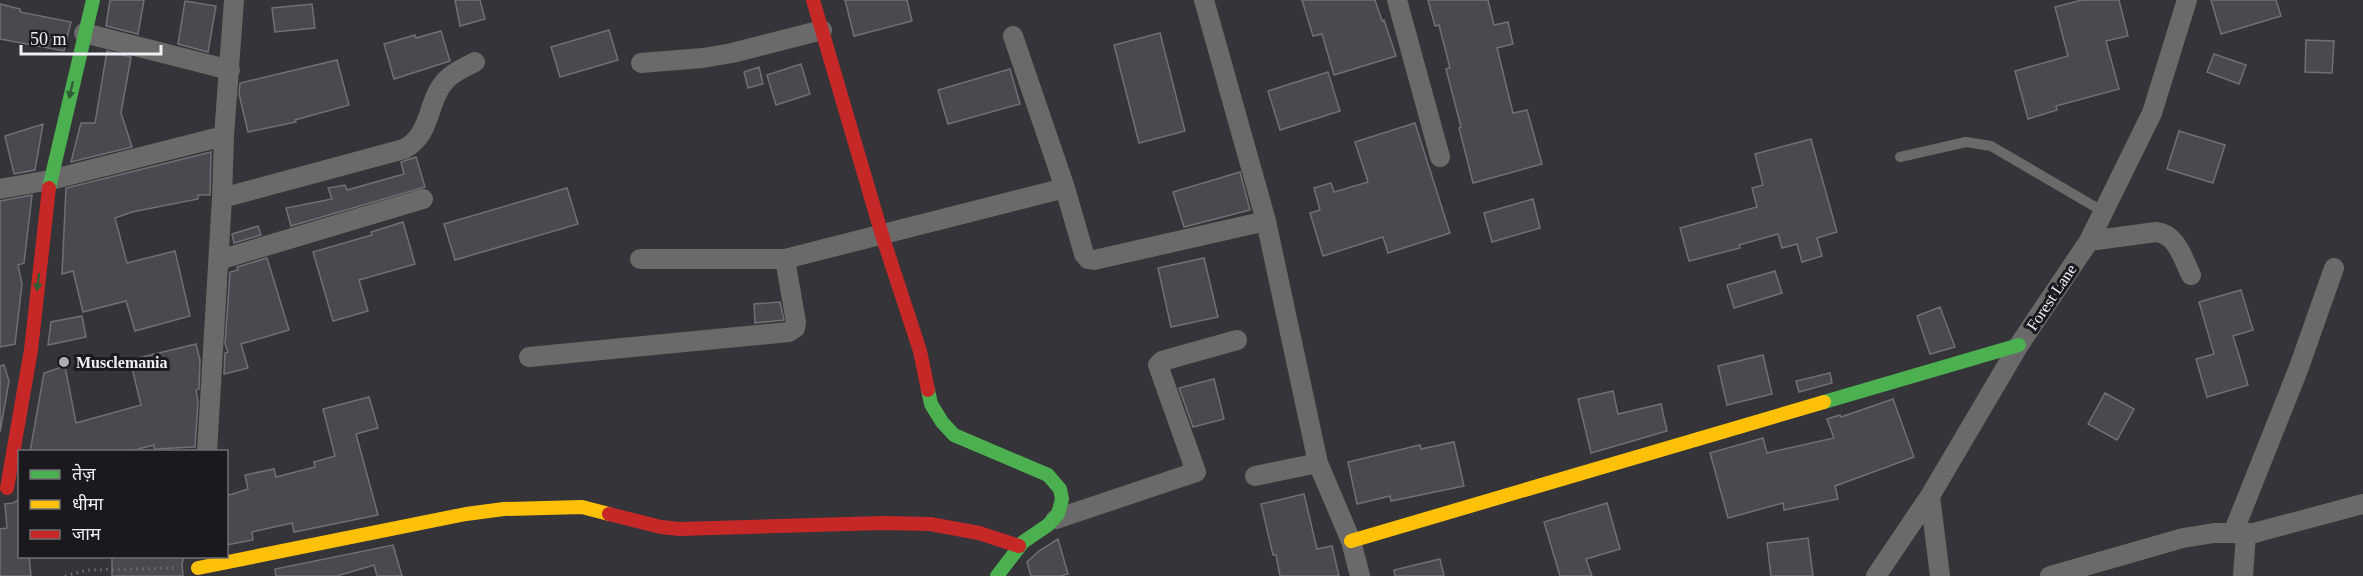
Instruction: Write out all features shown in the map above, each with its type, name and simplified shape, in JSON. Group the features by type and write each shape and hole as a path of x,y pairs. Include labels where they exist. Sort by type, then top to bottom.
{"street":[{"path":"9,487 31,350 50,180 93,0"},
{"path":"207,450 224,136 234,0"},
{"path":"813,0 882,235 920,351 936,415 954,435 963,440 1053,478 1061,492 1062,503 1061,511 1056,519"},
{"path":"1204,0 1266,221 1318,463 1350,541 1360,576"},
{"path":"1397,0 1440,157"},
{"name":"Forest Lane","path":"1876,576 1930,496 2019,345 2090,241 2152,113 2187,0"},
{"path":"641,63 711,57 822,30"},
{"path":"84,33 230,70"},
{"path":"1013,36 1065,188 1084,254 1091,260 1266,221"},
{"path":"222,198 404,149 420,138 440,89 447,79 475,62"},
{"path":"0,189 50,180 224,136"},
{"path":"640,259 785,259 1065,188"},
{"path":"219,260 423,199"},
{"path":"2090,241 2156,232 2164,233 2175,243 2191,275"},
{"path":"530,357 789,332 795,328 796,322 785,259"},
{"path":"2243,576 2240,534 2334,268"},
{"path":"997,576 1019,546 1056,519 1196,472 1158,365 1162,361 1237,340"},
{"path":"1350,541 2019,345"},
{"path":"1255,477 1318,463"},
{"path":"1930,496 1940,576"},
{"path":"2050,576 2183,538 2214,533 2240,534 2363,504"},
{"path":"198,567 485,510 570,506 594,508 661,527 680,529 883,523 930,524 979,533 1019,546"}],"lane":[{"path":"1900,157 1966,142 1992,146 2104,212"}],"path":[{"path":"65,576 87,570 198,567"}],"building":[{"path":"110,0 144,0 138,34 106,26"},
{"path":"455,0 480,0 485,19 460,26"},
{"path":"845,0 907,0 912,21 854,36"},
{"path":"1302,0 1375,0 1396,56 1334,75 1322,34 1313,36"},
{"path":"1428,0 1488,0 1494,25 1508,22 1513,44 1497,48 1513,113 1527,110 1542,164 1473,183 1446,69 1450,68 1439,25 1435,26"},
{"path":"2082,0 2119,0 2128,36 2106,41 2119,89 2056,106 2057,110 2028,119 2015,71 2068,56 2055,7"},
{"path":"2211,0 2276,0 2281,16 2221,34"},
{"path":"185,1 216,6 208,52 178,44"},
{"path":"0,4 20,9 20,12 71,22 64,51 0,39"},
{"path":"312,4 315,28 275,32 272,8"},
{"path":"609,30 618,60 560,77 551,47"},
{"path":"441,31 450,61 394,79 384,44 415,35 416,38"},
{"path":"1160,33 1185,131 1139,143 1114,45"},
{"path":"2306,40 2334,41 2332,73 2305,72"},
{"path":"107,51 131,57 121,113 132,147 71,162 81,123 95,123"},
{"path":"2214,54 2246,65 2239,84 2207,72"},
{"path":"337,60 349,105 295,120 296,122 248,132 239,94 240,83"},
{"path":"801,64 810,94 776,105 767,75"},
{"path":"759,67 763,84 748,88 744,72"},
{"path":"1010,69 1020,104 948,124 938,90"},
{"path":"1328,72 1340,111 1280,130 1268,91"},
{"path":"1415,123 1450,233 1388,253 1383,237 1323,256 1310,213 1320,210 1314,188 1331,183 1334,192 1368,182 1355,142"},
{"path":"43,124 35,170 14,174 5,136"},
{"path":"2179,131 2225,145 2213,183 2167,169"},
{"path":"1811,139 1837,232 1817,238 1822,256 1802,262 1797,244 1782,248 1778,234 1739,245 1740,248 1689,261 1680,228 1757,207 1752,188 1763,185 1755,154"},
{"path":"211,152 210,195 198,195 198,199 132,212 115,218 127,263 175,251 190,316 135,331 126,301 83,312 73,271 62,274 66,188"},
{"path":"416,157 425,187 291,226 286,208 332,199 328,188 345,185 347,190 404,174 401,162"},
{"path":"1240,172 1250,210 1184,227 1173,192"},
{"path":"567,188 578,224 455,260 444,224"},
{"path":"32,195 24,263 18,265 22,284 15,344 0,347 0,201"},
{"path":"1533,199 1540,228 1492,242 1484,213"},
{"path":"403,222 415,264 359,280 368,311 333,321 313,252 372,235 371,232"},
{"path":"258,226 261,235 234,243 232,234"},
{"path":"267,258 289,330 241,344 248,368 224,374 225,353 228,352 225,344 230,272 238,270 237,267"},
{"path":"1204,258 1218,317 1171,327 1158,268"},
{"path":"1775,271 1782,293 1734,308 1727,285"},
{"path":"2241,290 2253,330 2233,336 2248,385 2207,397 2196,359 2214,354 2199,302"},
{"path":"780,302 784,320 755,323 754,304"},
{"path":"1940,307 1955,347 1930,354 1917,316"},
{"path":"82,316 86,337 48,345 51,322"},
{"path":"196,344 200,360 199,389 196,390 198,402 195,447 154,449 154,445 135,450 30,450 44,373 65,366 76,423 141,405 130,360"},
{"path":"1763,355 1772,394 1727,405 1718,366"},
{"path":"4,365 9,381 0,432 0,366"},
{"path":"1830,373 1832,383 1799,392 1796,381"},
{"path":"1214,379 1224,419 1193,427 1179,388"},
{"path":"1613,391 1618,414 1661,404 1667,431 1591,453 1578,399"},
{"path":"2105,393 2134,409 2117,440 2088,424"},
{"path":"369,397 378,428 356,434 378,515 294,532 292,523 252,532 253,540 228,545 228,495 248,489 245,475 274,469 276,477 315,467 314,462 335,456 323,409"},
{"path":"1893,399 1914,457 1835,486 1838,499 1784,510 1783,503 1728,518 1710,453 1763,438 1767,453 1834,438 1827,419 1840,415 1841,417"},
{"path":"1454,442 1464,486 1391,501 1390,496 1357,504 1348,462 1420,445 1421,449"},
{"path":"1304,494 1317,549 1332,546 1339,576 1280,576 1261,504"},
{"path":"18,500 18,558 29,558 31,576 0,576 0,529 7,528 5,504"},
{"path":"1607,503 1620,549 1586,559 1592,576 1560,576 1544,522"},
{"path":"1808,538 1813,576 1771,576 1767,543"},
{"path":"1058,539 1068,574 1031,576 1027,562"},
{"path":"393,545 402,576 377,576 374,565 337,576 276,576 275,569"},
{"path":"112,558 184,558 182,563 183,576 112,576"},
{"path":"1440,559 1444,576 1395,576 1394,570"}],"traffic: fast":[{"path":"49,188 93,0"},
{"path":"1824,402 2019,345"},
{"path":"928,390 931,404 942,422 954,435 1048,475 1060,489 1062,499 1058,514 1048,525 1023,542 997,576"}],"traffic: slow":[{"path":"1351,541 1824,402"},
{"path":"198,568 466,514 504,509 582,507 609,514"}],"traffic: jam":[{"path":"813,0 882,235 920,351 928,390"},
{"path":"7,488 31,350 49,188"},
{"path":"609,514 661,527 680,529 883,523 930,524 979,533 1019,546"}],"place":[{"name":"Musclemania","path":"64,362"}]}
